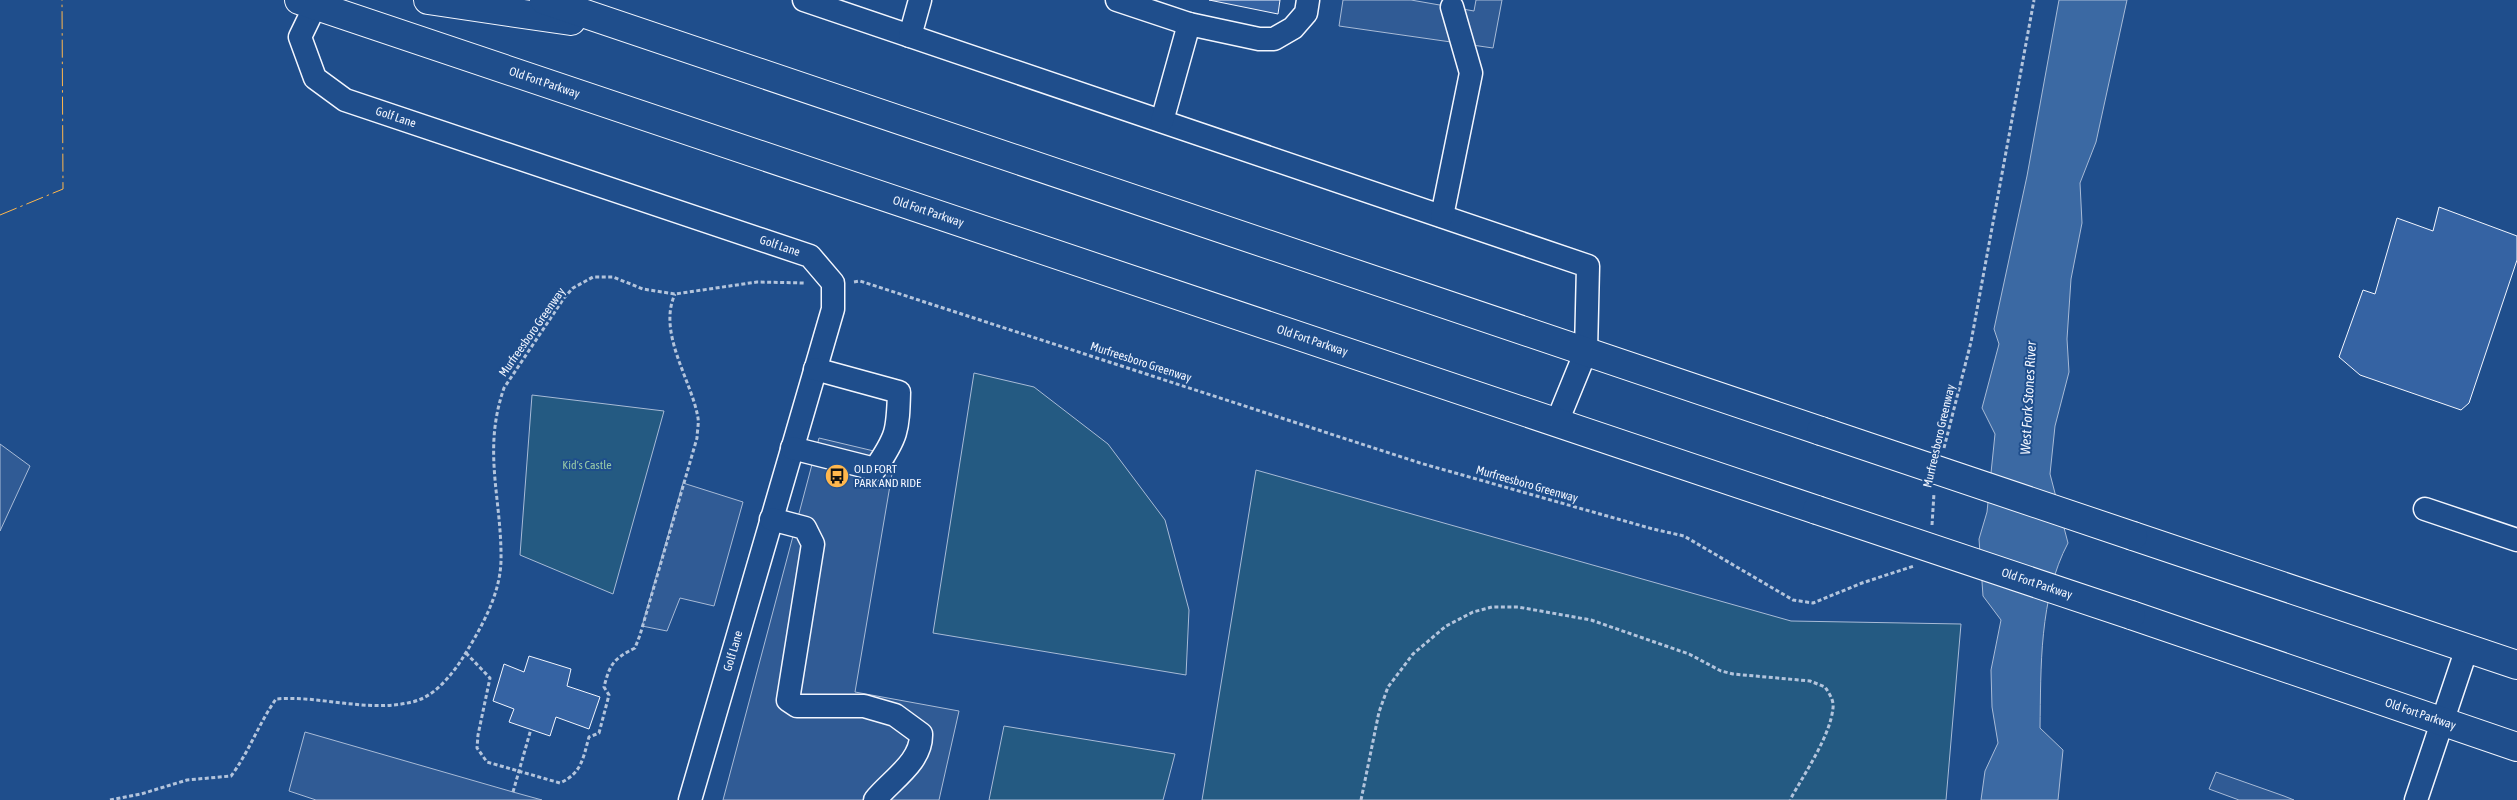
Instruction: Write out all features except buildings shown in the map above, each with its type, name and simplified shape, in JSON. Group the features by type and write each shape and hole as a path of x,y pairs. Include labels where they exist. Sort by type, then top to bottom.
{"main road":[{"path":"428,0 629,29"},
{"path":"544,0 2517,665"},
{"name":"Old Fort Parkway","path":"311,2 2131,615 2517,747"}],"street":[{"path":"804,0 1588,266 1586,351 1557,422"},
{"path":"910,36 920,0"},
{"path":"1117,0 1189,24 1259,39 1274,40 1293,28 1306,13 1308,0"},
{"name":"Golf Lane","path":"311,2 300,37 315,78 345,100 810,256 833,283 833,309 771,520 693,799"},
{"path":"1442,216 1471,73 1452,7"},
{"path":"1162,121 1189,24"},
{"path":"792,448 875,470 894,441 898,419 899,392 815,369"},
{"path":"2425,508 2517,540"},
{"path":"771,520 805,528 813,544 788,700 797,706 864,706 895,715 921,734 922,743 914,760 875,800"},
{"path":"2416,800 2467,648"}],"path":[{"name":"Murfreesboro Greenway","path":"1944,450 1971,342 2034,0"},
{"name":"Murfreesboro Greenway","path":"110,800 187,780 231,776 242,762 258,728 276,698 292,697 345,704 411,702 428,697 453,673 484,622 496,588 501,562 492,458 494,425 504,388 573,288 593,277 613,277 643,289 675,294 757,282 833,283 860,281 1420,463 1653,529 1684,536 1793,600 1813,603 1862,583 1913,568 1917,561"},
{"path":"466,653 490,678 477,748 486,762 560,783 574,777 582,762 589,737 599,732 608,695 604,687 608,670 617,657 635,648 640,635 697,438 698,419 679,363 671,325 671,301 675,294"},
{"name":"Murfreesboro Greenway","path":"1930,534 1936,484"},
{"path":"1361,800 1379,712 1388,687 1400,670 1413,654 1455,620 1483,609 1504,606 1550,611 1611,625 1689,654 1721,671 1733,674 1810,681 1825,687 1832,702 1829,722 1816,754 1790,800"},
{"path":"513,792 531,729"}],"green space":[{"path":"974,373 1034,387 1108,444 1165,520 1189,610 1186,675 933,633"},
{"name":"Kid's Castle","path":"532,395 664,411 613,594 520,555"},
{"path":"1256,470 1791,621 1961,624 1946,800 1202,800"},
{"path":"1004,726 1175,754 1163,800 989,800"}],"shaded area":[{"path":"1343,0 1411,0 1474,11 1476,0 1502,0 1493,48 1339,26"},
{"path":"819,438 895,456 855,692 959,711 939,800 723,800"},
{"path":"0,444 30,466 0,531"},
{"path":"683,483 743,502 714,606 680,598 667,631 642,626"},
{"path":"305,732 542,800 316,800 289,791"},
{"path":"2216,772 2294,800 2239,800 2209,789"}],"water":[{"name":"West Fork Stones River","path":"2059,0 2127,0 2096,142 2080,183 2082,223 2071,279 2067,339 2069,372 2055,426 2050,474 2068,543 2059,564 2047,610 2042,657 2040,728 2063,750 2058,800 1981,800 1985,771 1998,743 1992,707 1991,670 2001,620 1983,596 1979,539 1987,512 1995,434 1982,408 1999,344 1994,329 2027,176"}],"power":[{"path":"0,215 63,189 62,0"}],"place":[{"name":"OLD FORT PARK AND RIDE","path":"837,476"}]}
